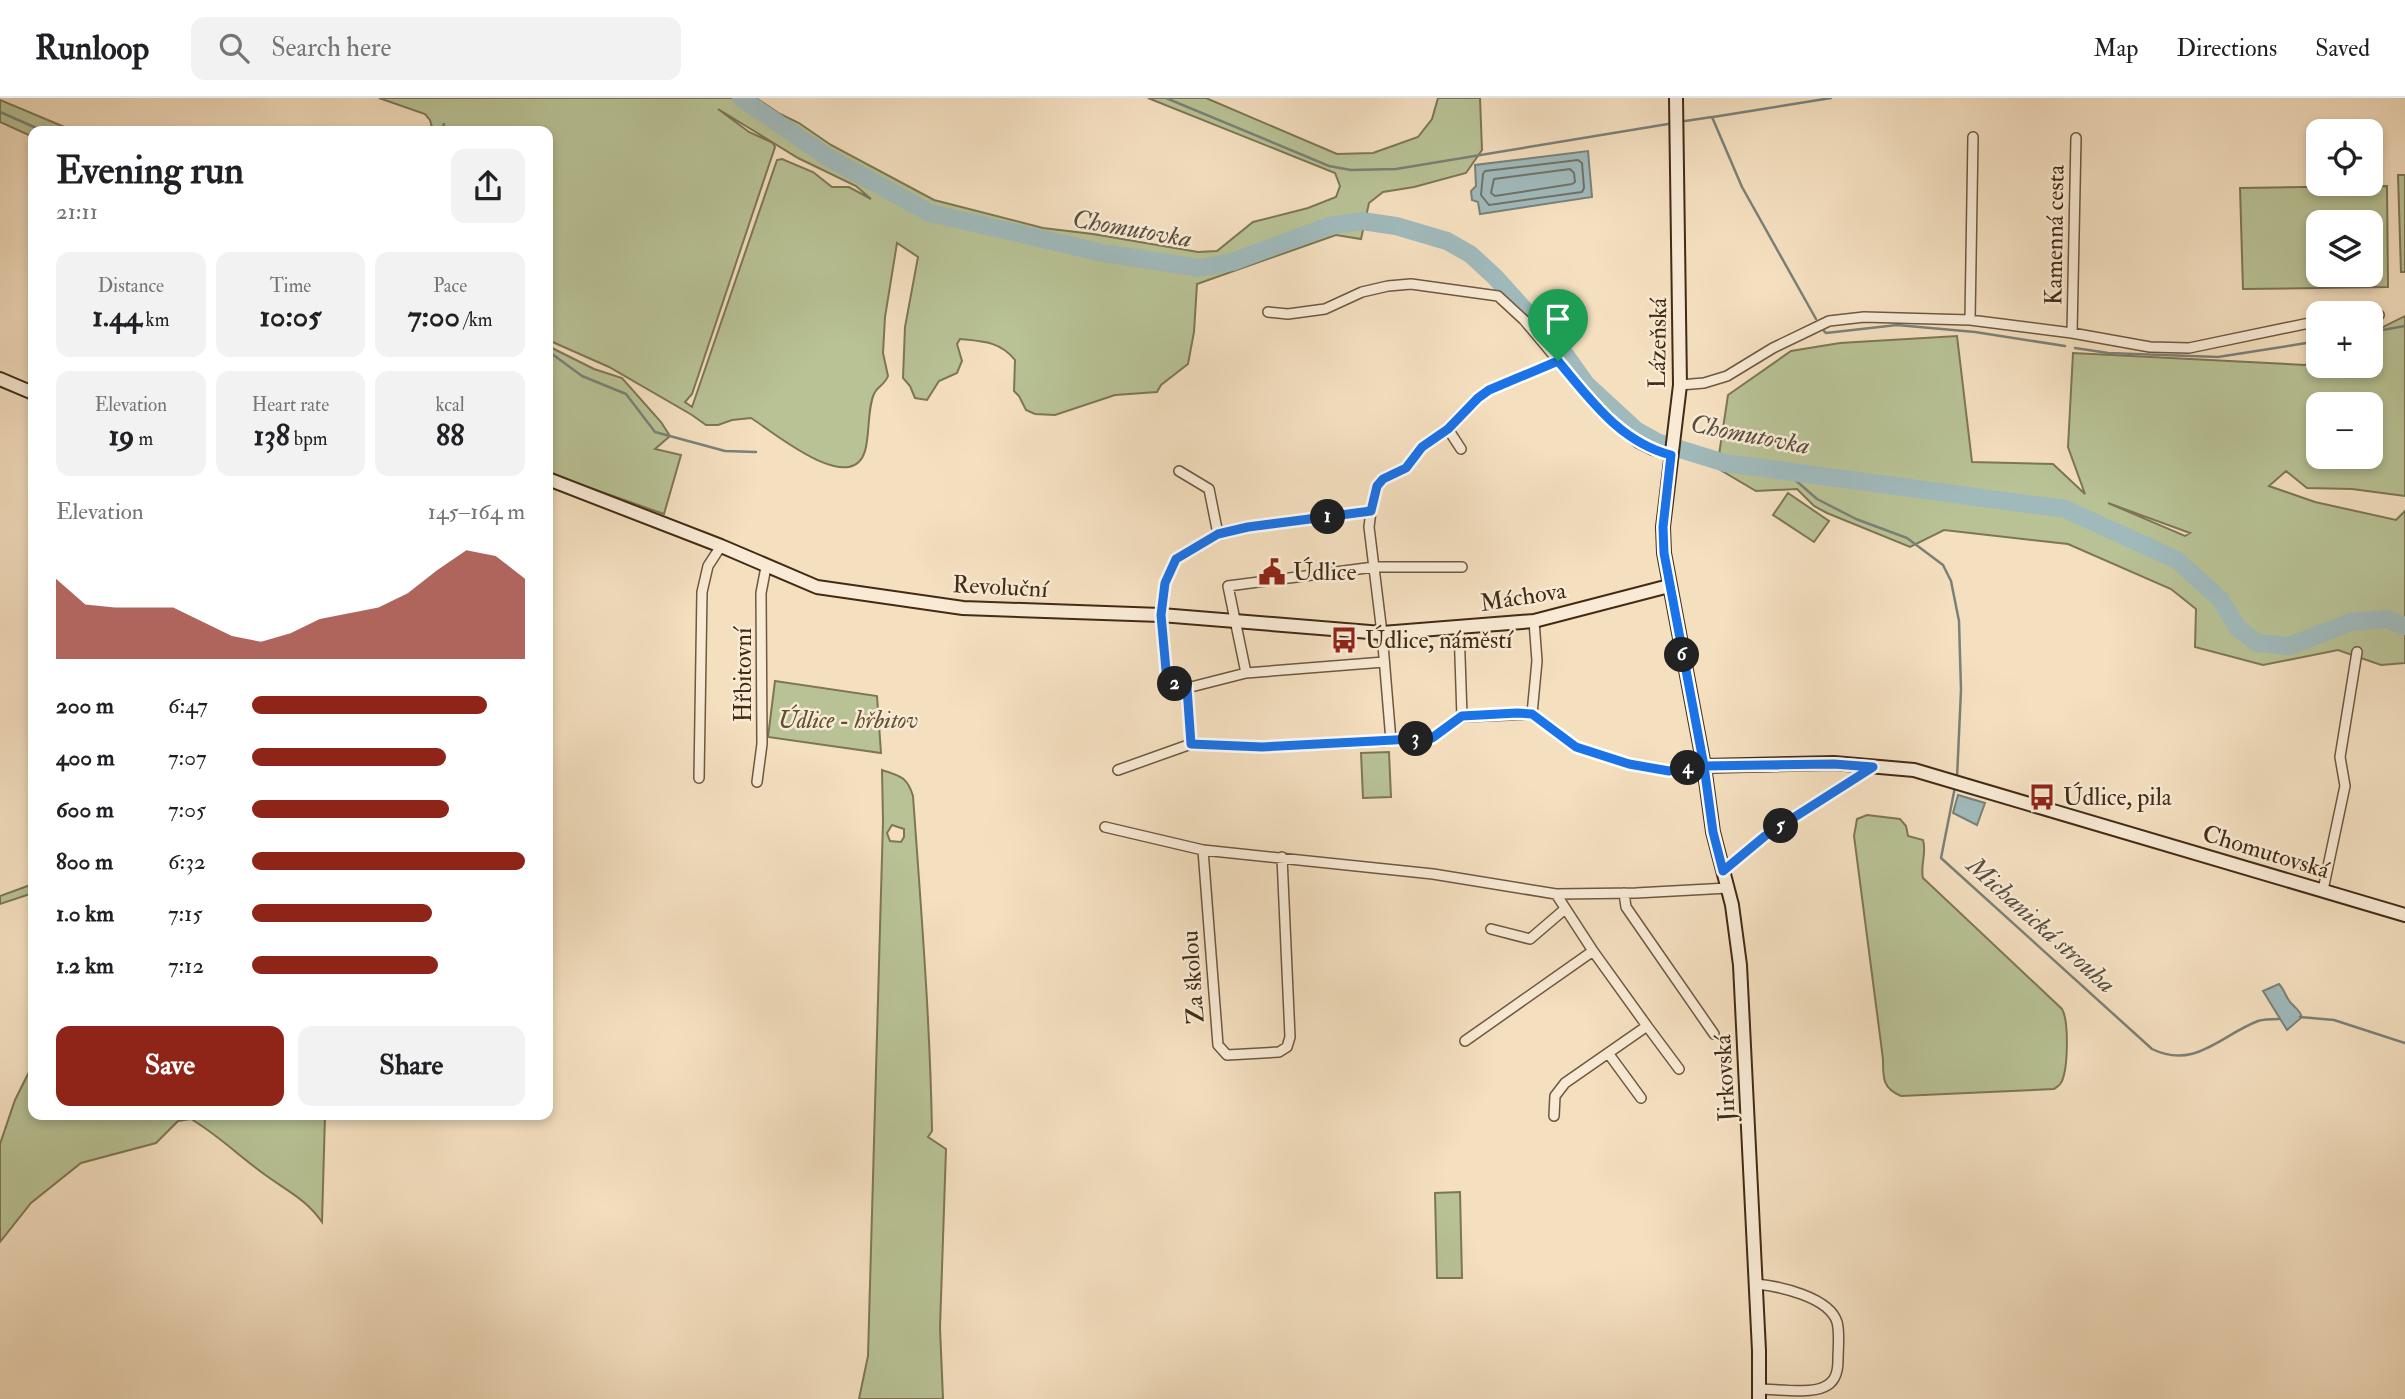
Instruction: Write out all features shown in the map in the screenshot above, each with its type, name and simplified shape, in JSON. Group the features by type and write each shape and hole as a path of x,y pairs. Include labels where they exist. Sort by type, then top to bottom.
{"street":[{"name":"Lázeňská","path":"1669,586 1663,527 1680,385 1676,98"},
{"path":"1970,320 1973,138"},
{"name":"Kamenná cesta","path":"2072,333 2076,138"},
{"path":"1268,312 1287,314 1325,309 1362,292 1388,286 1411,285 1497,296 1524,320 1601,412 1652,450 1672,449"},
{"name":"Kamenná cesta","path":"1680,385 1704,383 1727,376 1773,348 1829,321 1864,317 1970,320 2072,333 2150,347 2189,348 2306,324"},
{"path":"1391,741 1369,527 1377,486 1383,479 1406,468 1422,447 1448,429 1489,390 1558,361"},
{"path":"0,379 28,391"},
{"path":"1448,429 1461,449"},
{"path":"1179,471 1209,489 1218,534"},
{"name":"Revoluční","path":"553,481 721,546 817,587 963,608 1161,615 1237,622"},
{"path":"1371,511 1248,527 1218,534 1176,559 1165,583 1161,615 1167,681 1187,688 1246,673 1384,662"},
{"path":"699,778 702,593 708,566 721,546"},
{"name":"Hřbitovní","path":"757,782 762,744 761,593 766,567"},
{"path":"1246,673 1228,586 1374,567 1462,567"},
{"name":"Máchova","path":"1237,622 1382,633 1534,621 1669,586"},
{"name":"Jirkovská","path":"1669,586 1740,965 1759,1394"},
{"path":"1532,714 1537,661 1534,621"},
{"path":"1459,627 1462,716"},
{"path":"2323,890 2345,786 2340,757 2357,652"},
{"path":"1187,688 1191,744"},
{"path":"1118,770 1191,744 1262,747 1432,738 1462,716 1532,714 1576,747 1629,764 1669,771 1704,766"},
{"name":"Chomutovská","path":"1704,766 1834,764 1914,770 2405,915"},
{"path":"1723,871 1765,836 1873,767"},
{"path":"1105,827 1203,850 1433,874 1556,894 1727,888"},
{"name":"Za školou","path":"1203,850 1218,1045 1227,1055 1279,1052 1287,1046 1290,1037 1282,857"},
{"path":"1624,893 1626,907 1714,1034"},
{"path":"1556,894 1593,951 1679,1069"},
{"path":"1491,929 1530,939 1565,909"},
{"path":"1465,1041 1593,951"},
{"path":"1554,1116 1555,1096 1565,1083 1647,1026"},
{"path":"1608,1053 1641,1098"},
{"path":"1756,1284 1781,1288 1822,1304 1833,1314 1838,1329 1838,1367 1835,1378 1828,1386 1759,1394"}],"green space":[{"path":"379,98 756,98 831,145 934,200 1043,228 1198,252 1217,251 1253,222 1308,208 1336,197 1340,186 1335,173 1148,98 1206,98 1337,154 1373,153 1418,137 1432,119 1438,98 1480,98 1482,150 1466,173 1383,192 1369,203 1361,239 1336,235 1197,284 1194,332 1188,364 1161,385 1157,392 1115,395 1055,415 1035,414 1026,410 1014,391 1015,360 997,346 975,340 960,339 957,344 962,361 957,373 939,381 927,400 915,398 903,378 905,327 918,257 897,243 885,317 883,353 888,376 872,398 865,451 857,464 844,467 810,457 751,418 706,425 609,367 553,342 553,126 444,126 444,123 443,126 432,126 425,114","holes":["718,109 798,158 856,186 871,199 849,187 832,187 813,172 782,159 777,160 692,407 685,402 692,394 775,147 773,143 749,132"]},
{"path":"0,100 62,126 28,126 28,135 0,122"},
{"path":"2398,175 2405,175 2405,272 2401,272"},
{"path":"2383,186 2387,186 2388,287 2243,289 2240,188 2306,187 2306,196 2383,196"},
{"path":"2405,316 2405,496 2352,489 2307,488 2286,471 2269,486 2315,502 2396,520 2405,511 2405,663 2381,665 2338,650 2263,665 2195,647 2196,609 2171,589 2068,544 1944,530 1910,547 1827,513 1814,506 1797,489 1756,491 1717,468 1728,395 1791,351 1840,343 1957,336 1972,462 2053,464 2085,494 2068,447 2073,353 2305,365 2306,378 2383,378 2383,327","holes":["2108,503 2190,533 2185,536"]},
{"path":"553,348 594,369 622,378 661,422 670,436 655,449 681,455 664,514 553,475"},
{"path":"1788,493 1829,521 1814,542 1773,515"},
{"name":"Údlice - hřbitov","path":"775,681 877,696 881,753 768,737"},
{"path":"1389,752 1391,797 1363,798 1361,753"},
{"path":"882,770 905,781 913,796 929,1047 932,1131 928,1137 946,1149 940,1328 943,1399 859,1399 868,1356 883,821","holes":["892,825 904,829 901,842 890,841 887,833"]},
{"path":"1867,815 1900,819 1906,826 1908,836 1923,840 1923,878 2062,1009 2067,1033 2066,1055 2061,1083 2054,1089 1901,1096 1887,1086 1854,836 1857,819"},
{"path":"28,886 28,895 0,904 0,896"},
{"path":"28,1074 28,1120 184,1120 178,1121 156,1143 81,1163 31,1203 0,1242 0,1144 15,1100"},
{"path":"192,1120 325,1120 322,1222 303,1201"},
{"path":"1460,1192 1462,1278 1437,1278 1435,1193"}],"water":[{"path":"1588,151 1592,197 1480,214 1478,202 1472,200 1471,191 1476,186 1475,165"},
{"path":"1958,795 1985,803 1977,825 1953,813"},
{"path":"2279,984 2302,1017 2287,1030 2263,991"}],"waterway":[{"name":"Chomutovka","path":"741,98 829,158 930,213 1103,253 1200,268 1232,262 1329,226 1362,221 1396,226 1447,241 1470,254 1495,277 1566,356 1586,384 1637,431 1657,442 1725,463 2065,509 2177,560 2220,599 2237,627 2257,643 2289,646 2351,622 2386,619 2405,626"},
{"path":"1166,98 1329,166 1351,170 1396,169 1668,124"},
{"path":"1713,117 1831,98"},
{"path":"0,112 32,126"},
{"path":"1685,121 1712,117 1742,187 1816,319"},
{"path":"1824,331 1826,333 1897,325 1975,332 2065,346"},
{"path":"2383,330 2405,326"},
{"path":"2075,348 2108,353 2218,357 2306,343"},
{"path":"553,355 582,376 626,394 655,432 725,451 756,452"},
{"name":"Michanická strouha","path":"1785,471 1817,499 1856,519 1907,538 1943,565 1951,581 1959,621 1961,690 1957,778"},
{"name":"Michanická strouha","path":"1955,787 1941,858 2152,1049 2167,1054 2195,1053 2258,1021 2279,1019"},
{"name":"Michanická strouha","path":"2300,1017 2334,1020 2405,1043"}],"place":[{"name":"Údlice","path":"1272,572"},
{"name":"Údlice, náměstí","path":"1344,640"},
{"name":"Údlice, pila","path":"2042,797"}],"route":[{"path":"1558,361 1489,390 1478,398 1448,429 1422,447 1406,468 1383,479 1377,486 1371,511 1248,527 1218,534 1176,559 1165,583 1161,615 1167,681 1187,688 1191,744 1262,747 1432,738 1462,716 1517,713 1532,714 1576,747 1629,764 1669,771 1704,766 1834,764 1873,767 1765,836 1723,871 1713,832 1704,766 1664,553 1663,527 1671,455 1638,443 1601,412 1558,361"}]}
